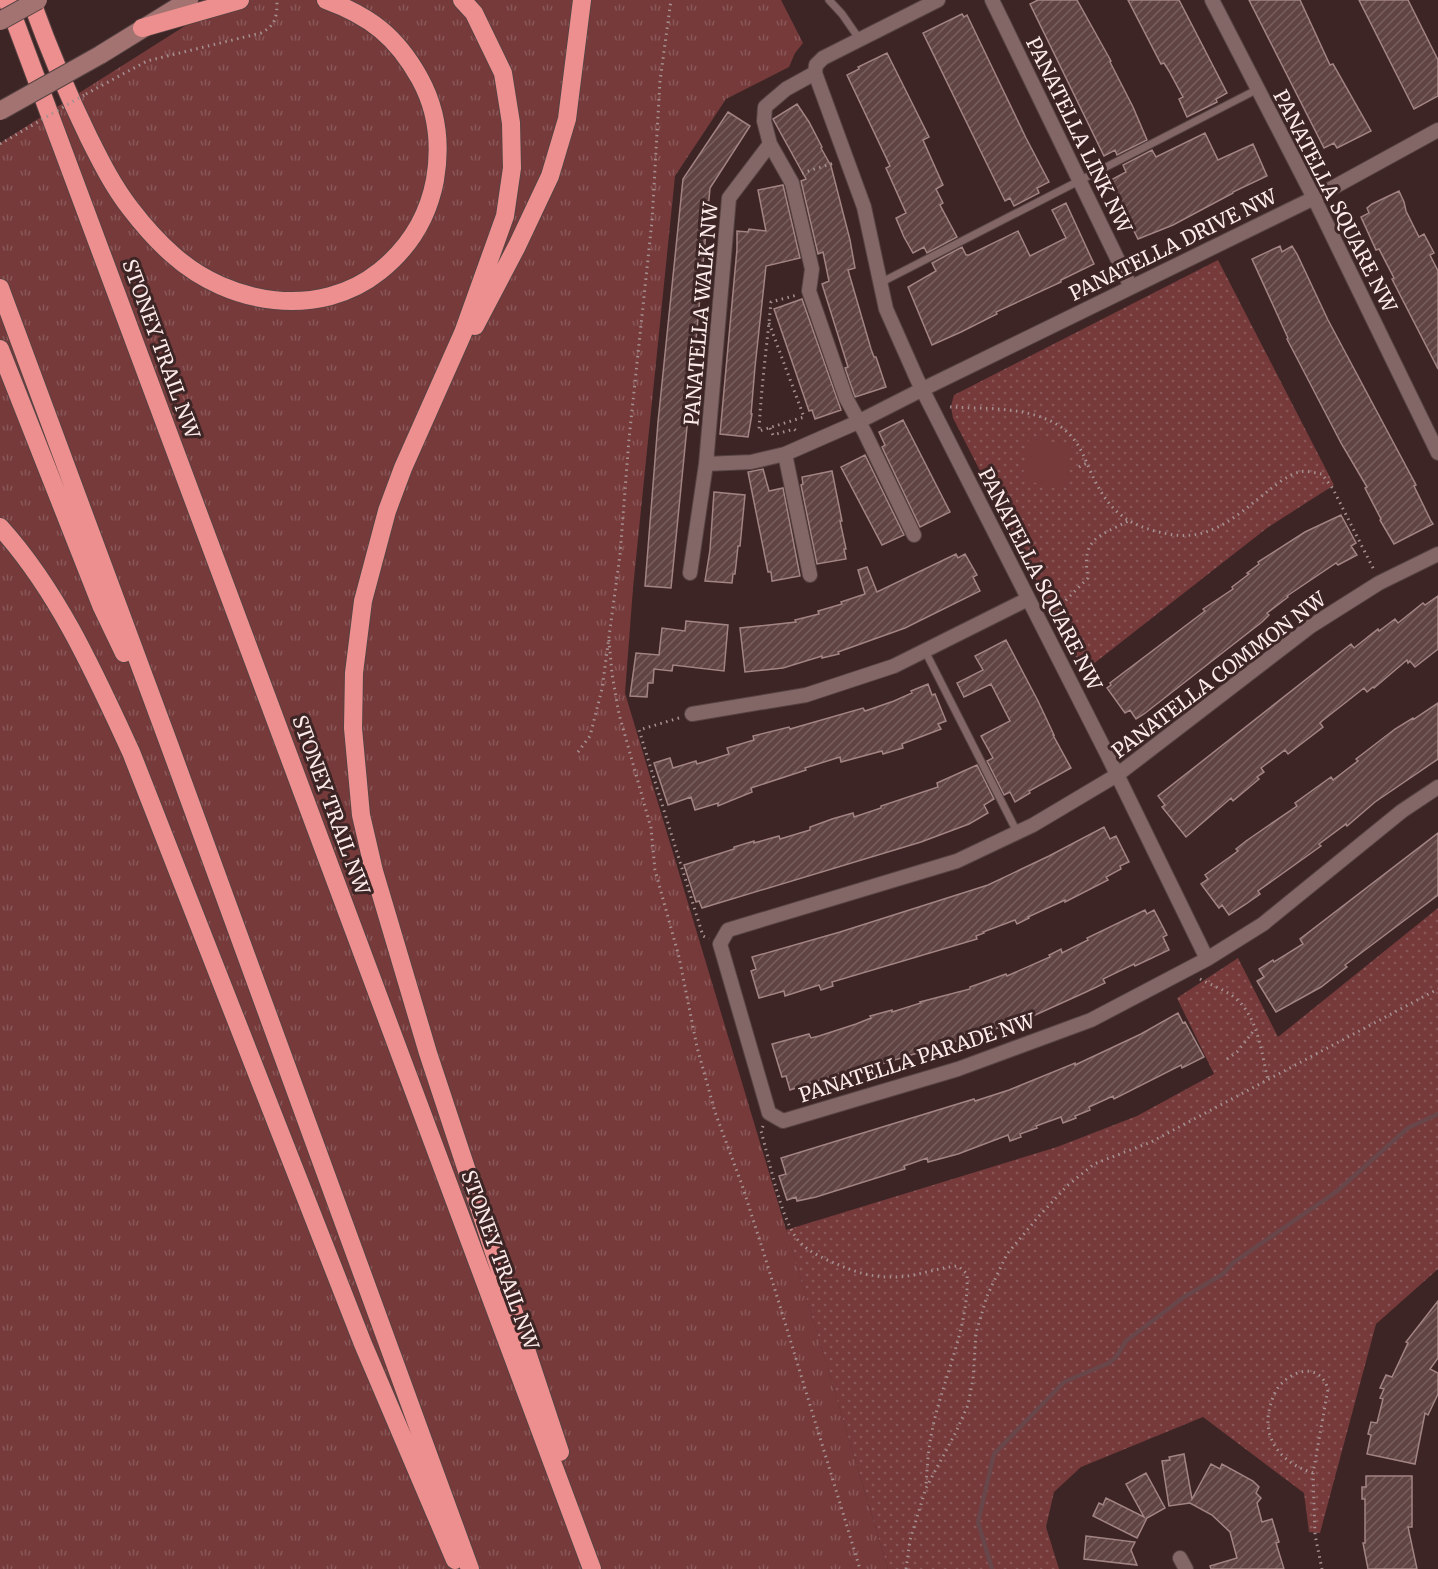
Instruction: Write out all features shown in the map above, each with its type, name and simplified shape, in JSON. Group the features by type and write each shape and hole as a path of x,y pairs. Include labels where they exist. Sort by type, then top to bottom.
{"highway":[{"name":"STONEY TRAIL NW","path":"7,0 592,1569"},
{"path":"31,0 69,98 107,173 129,207 152,235 174,256 216,284 238,293 293,302 328,297 347,291 369,279 389,264 410,241 420,225 432,198 438,163 436,128 432,108 413,66 396,42 381,28 365,17 326,0"},
{"path":"142,28 240,0"},
{"path":"462,0 474,13 502,73 511,123 512,168 505,216 463,333 403,468 387,511 363,601 354,673 352,728 360,815 374,871 428,1053 599,1569"},
{"path":"463,333 476,326 550,177 567,119 582,0"},
{"path":"0,288 170,744 470,1569"},
{"path":"0,349 101,605 170,744"},
{"path":"0,526 33,568 58,608 100,684 131,752 363,1344 458,1569"}],"main road":[{"path":"0,21 38,0"},
{"path":"0,111 100,55 189,0"}],"street":[{"path":"914,535 846,398 809,291 812,269 792,183 770,144 764,121 765,107 786,89 815,73 816,66 823,58 938,0"},
{"name":"PANATELLA LINK NW","path":"992,0 1131,287"},
{"name":"PANATELLA SQUARE NW","path":"1212,0 1314,198 1438,453"},
{"name":"PANATELLA SQUARE NW","path":"815,73 864,207 886,309 921,390 1117,775 1207,959"},
{"name":"PANATELLA DRIVE NW","path":"921,390 1314,198 1438,130"},
{"name":"PANATELLA WALK NW","path":"690,573 706,464 729,198 770,144"},
{"path":"706,464 751,462 785,454 858,422 921,390"},
{"path":"785,454 810,575"},
{"name":"PANATELLA COMMON NW","path":"1117,775 1311,626 1379,583 1438,554"},
{"path":"692,714 806,695 894,666 1028,598"},
{"path":"769,1113 720,944 728,930 957,861 1033,825 1117,775"},
{"path":"1207,959 1263,924 1402,811 1438,787"},
{"name":"PANATELLA PARADE NW","path":"769,1113 783,1121 958,1069 1091,1020 1207,959"}],"lane":[{"path":"829,0 860,40"},
{"path":"880,283 1258,89"},
{"path":"925,651 1017,832"}],"path":[{"path":"0,144 147,61 261,33 271,27 277,17 277,0"},
{"path":"578,752 590,736 602,689 620,555 629,439 652,221 660,81 671,0"},
{"path":"802,173 839,161"},
{"path":"769,323 804,417 759,431 769,323 771,302 795,295"},
{"path":"950,407 1010,411 1042,418 1061,428 1078,443 1096,485 1110,506 1128,521 1158,532 1184,536 1204,534 1224,524 1280,482 1301,471 1322,474 1333,489 1379,583"},
{"path":"770,428 773,435 794,429 799,434"},
{"path":"1078,467 1087,463"},
{"path":"1053,613 1088,578 1086,566 1088,549 1098,536 1128,521"},
{"path":"609,640 619,714 651,828 655,870 679,957 697,1047 712,1101 765,1257 860,1569"},
{"path":"692,714 639,730 703,936 720,944"},
{"path":"1198,978 1234,997 1247,1010 1255,1029 1268,1080"},
{"path":"906,1569 910,1540 926,1488 968,1405 973,1379 976,1333 987,1296 1007,1254 1067,1186 1094,1164 1151,1142 1438,989"},
{"path":"1227,1059 1237,1052 1255,1029"},
{"path":"769,1113 761,1131 787,1223 798,1241 828,1261 849,1270 874,1276 915,1276 958,1266 967,1274 968,1286 964,1310 950,1371 931,1435 926,1488"},
{"path":"1313,1473 1292,1464 1279,1453 1272,1443 1267,1426 1269,1409 1274,1394 1281,1384 1296,1375 1309,1371 1319,1373 1325,1379 1328,1389 1313,1473 1315,1535 1322,1569"}],"green space":[{"path":"226,0 781,0 803,43 795,53 789,67 726,99 675,176 633,588 625,693 888,1569 0,1569 0,143"},
{"path":"1218,260 1334,485 1267,528 1083,672 953,418 951,406 954,395"},
{"path":"1029,438 1072,445 1065,487 1022,481"},
{"path":"1438,908 1438,1269 1376,1324 1320,1533 1309,1532 1304,1493 1203,1417 1081,1467 1054,1492 1046,1527 1059,1569 888,1569 786,1230 1057,1147 1137,1116 1214,1074 1177,998 1238,958 1278,1037"}],"building":[{"path":"1038,0 1077,0 1111,61 1147,140 1117,155 1115,150 1104,156 1030,4"},
{"path":"1128,0 1179,0 1227,93 1216,99 1217,102 1187,117 1179,99 1183,97 1164,63 1161,64"},
{"path":"1249,0 1300,0 1330,65 1333,64 1371,131 1337,148 1334,143 1324,148"},
{"path":"1359,0 1408,0 1438,60 1438,96 1414,109"},
{"path":"962,14 964,17 967,15 1049,182 1037,188 1039,193 1014,206 1010,198 1005,201 923,33"},
{"path":"887,53 929,137 923,140 943,185 936,189 943,203 940,205 957,237 927,253 924,247 913,253 904,237 896,218 906,213 886,168 890,166 847,75"},
{"path":"797,104 809,122 831,166 855,268 848,270 871,349 886,387 855,397 822,284 829,281 823,252 818,254 801,181 806,179 773,119"},
{"path":"728,112 750,126 710,188 671,588 645,586 658,422 683,179"},
{"path":"1205,133 1218,160 1253,144 1267,176 1173,225 1138,239 1109,181 1126,172 1123,165 1152,150 1156,157"},
{"path":"783,185 800,258 766,266 748,437 720,434 737,231 748,232 749,229 766,231 758,190"},
{"path":"1399,191 1419,237 1424,234 1434,253 1430,255 1438,271 1438,369 1392,279 1394,278 1379,249 1376,250 1361,217 1369,213 1367,208 1372,204"},
{"path":"1066,203 1094,264 932,345 908,287 936,271 932,263 962,247 966,255 969,255 1018,231 1030,256 1066,238 1052,210"},
{"path":"1280,246 1282,252 1292,246 1297,254 1328,320 1416,485 1414,486 1433,524 1394,544 1380,520 1365,488 1367,487 1341,443 1287,339 1252,259"},
{"path":"802,299 841,410 815,419 812,410 809,411 774,309"},
{"path":"903,420 950,512 920,527 882,447 885,445 879,432"},
{"path":"865,455 904,535 882,545 841,467"},
{"path":"763,469 769,491 783,488 800,576 772,581 771,572 768,572 748,472"},
{"path":"832,471 842,521 840,521 846,559 817,564 801,485 803,484 802,477"},
{"path":"714,492 745,495 740,546 738,546 732,583 705,581 710,550"},
{"path":"1341,515 1356,543 1351,546 1357,555 1338,565 1336,563 1287,596 1267,613 1269,615 1262,622 1144,714 1136,719 1130,710 1125,713 1107,688 1111,685 1110,683 1205,611 1203,609 1233,589 1232,587 1259,564 1258,562 1305,532"},
{"path":"956,554 958,558 965,554 977,575 973,577 980,591 905,628 838,652 839,654 822,658 822,656 783,668 745,672 740,628 796,622 795,620 819,614 818,611 865,594 858,570 867,567 877,592"},
{"path":"1438,596 1438,649 1415,667 1407,660 1374,688 1367,692 1364,688 1322,721 1320,723 1323,727 1288,754 1285,750 1261,768 1264,772 1257,777 1259,779 1233,801 1231,798 1186,837 1162,807 1165,805 1158,796 1351,644 1354,648 1378,629 1379,631 1395,619 1398,623 1423,603 1425,605"},
{"path":"686,621 728,625 724,671 673,665 672,671 654,669 653,683 648,683 647,697 630,696 636,653 659,655 662,628 685,631"},
{"path":"1006,640 1071,768 1029,791 1030,793 1015,802 1010,792 1004,795 987,761 993,758 981,736 1010,721 991,684 964,697 957,683 983,670 975,656"},
{"path":"928,684 932,695 935,694 946,721 938,724 941,729 902,744 903,748 841,762 840,757 751,788 752,792 718,806 718,803 695,810 691,797 668,805 654,763 670,758 673,768 696,761 697,764 729,754 727,748 754,740 753,736 789,727 790,729 863,708 865,711 894,701"},
{"path":"1438,703 1438,759 1319,844 1321,846 1258,891 1260,894 1246,904 1229,915 1222,905 1219,908 1201,884 1208,879 1205,875 1238,851 1236,849 1246,841 1297,806 1295,803 1331,777 1333,780 1358,761 1356,759 1395,729"},
{"path":"977,765 994,799 984,805 988,813 969,824 921,842 702,908 699,901 696,902 684,865 754,841 754,843 779,836 780,839 810,830 810,827 832,819 853,813 854,817 881,808 881,806 938,787 937,783"},
{"path":"1104,827 1110,839 1116,836 1129,862 1106,877 1108,880 1065,902 1065,900 1017,924 1015,920 983,932 976,936 977,939 832,982 833,986 821,990 819,985 785,996 784,991 759,998 751,971 756,969 752,957 988,885"},
{"path":"1438,833 1438,895 1345,965 1347,967 1321,987 1276,1012 1257,981 1264,977 1259,969 1303,944 1300,939"},
{"path":"1145,910 1147,914 1154,910 1167,935 1163,937 1169,950 1103,979 1105,983 1086,992 1033,1016 842,1076 841,1073 790,1090 786,1076 782,1077 772,1044 809,1034 811,1038 819,1036 856,1024 871,1018 870,1016 892,1010 892,1012 970,989 970,987 1006,974 1007,976 1050,957 1049,955 1061,949 1062,953 1088,940 1087,938"},
{"path":"1178,1013 1204,1057 1182,1068 1181,1065 1114,1099 1113,1096 1089,1107 1090,1110 1075,1116 1076,1118 1063,1123 1061,1117 1036,1126 1037,1128 1020,1134 1021,1137 1010,1141 1008,1135 958,1154 928,1162 927,1158 904,1166 905,1169 816,1197 797,1201 796,1197 787,1200 779,1176 786,1174 781,1158 1009,1090 1075,1063 1075,1065 1141,1034"},
{"path":"1438,1301 1438,1358 1430,1369 1438,1373 1438,1394 1428,1415 1425,1413 1415,1464 1367,1454 1371,1435 1368,1434 1371,1422 1377,1423 1383,1399 1380,1398 1384,1389 1380,1388 1386,1375 1392,1377 1408,1343 1406,1342"},
{"path":"1184,1454 1192,1499 1211,1464 1220,1469 1222,1464 1253,1481 1259,1487 1256,1493 1261,1498 1257,1503 1262,1522 1272,1519 1284,1569 1211,1569 1210,1566 1237,1558 1230,1532 1212,1515 1190,1503 1169,1506 1162,1461"},
{"path":"1146,1473 1165,1508 1147,1518 1137,1538 1093,1516 1099,1503 1103,1505 1106,1498 1144,1517 1126,1484"},
{"path":"1366,1476 1412,1476 1412,1527 1408,1527 1417,1569 1368,1569 1363,1543 1365,1543 1365,1499 1362,1499 1362,1487 1366,1487"},
{"path":"1086,1536 1135,1542 1131,1550 1137,1565 1084,1559"}],"waterway":[{"path":"992,1569 978,1522 994,1454 1064,1382 1109,1363 1116,1357 1126,1341 1184,1297 1223,1274 1234,1262 1336,1192 1408,1128 1438,1114"}]}
